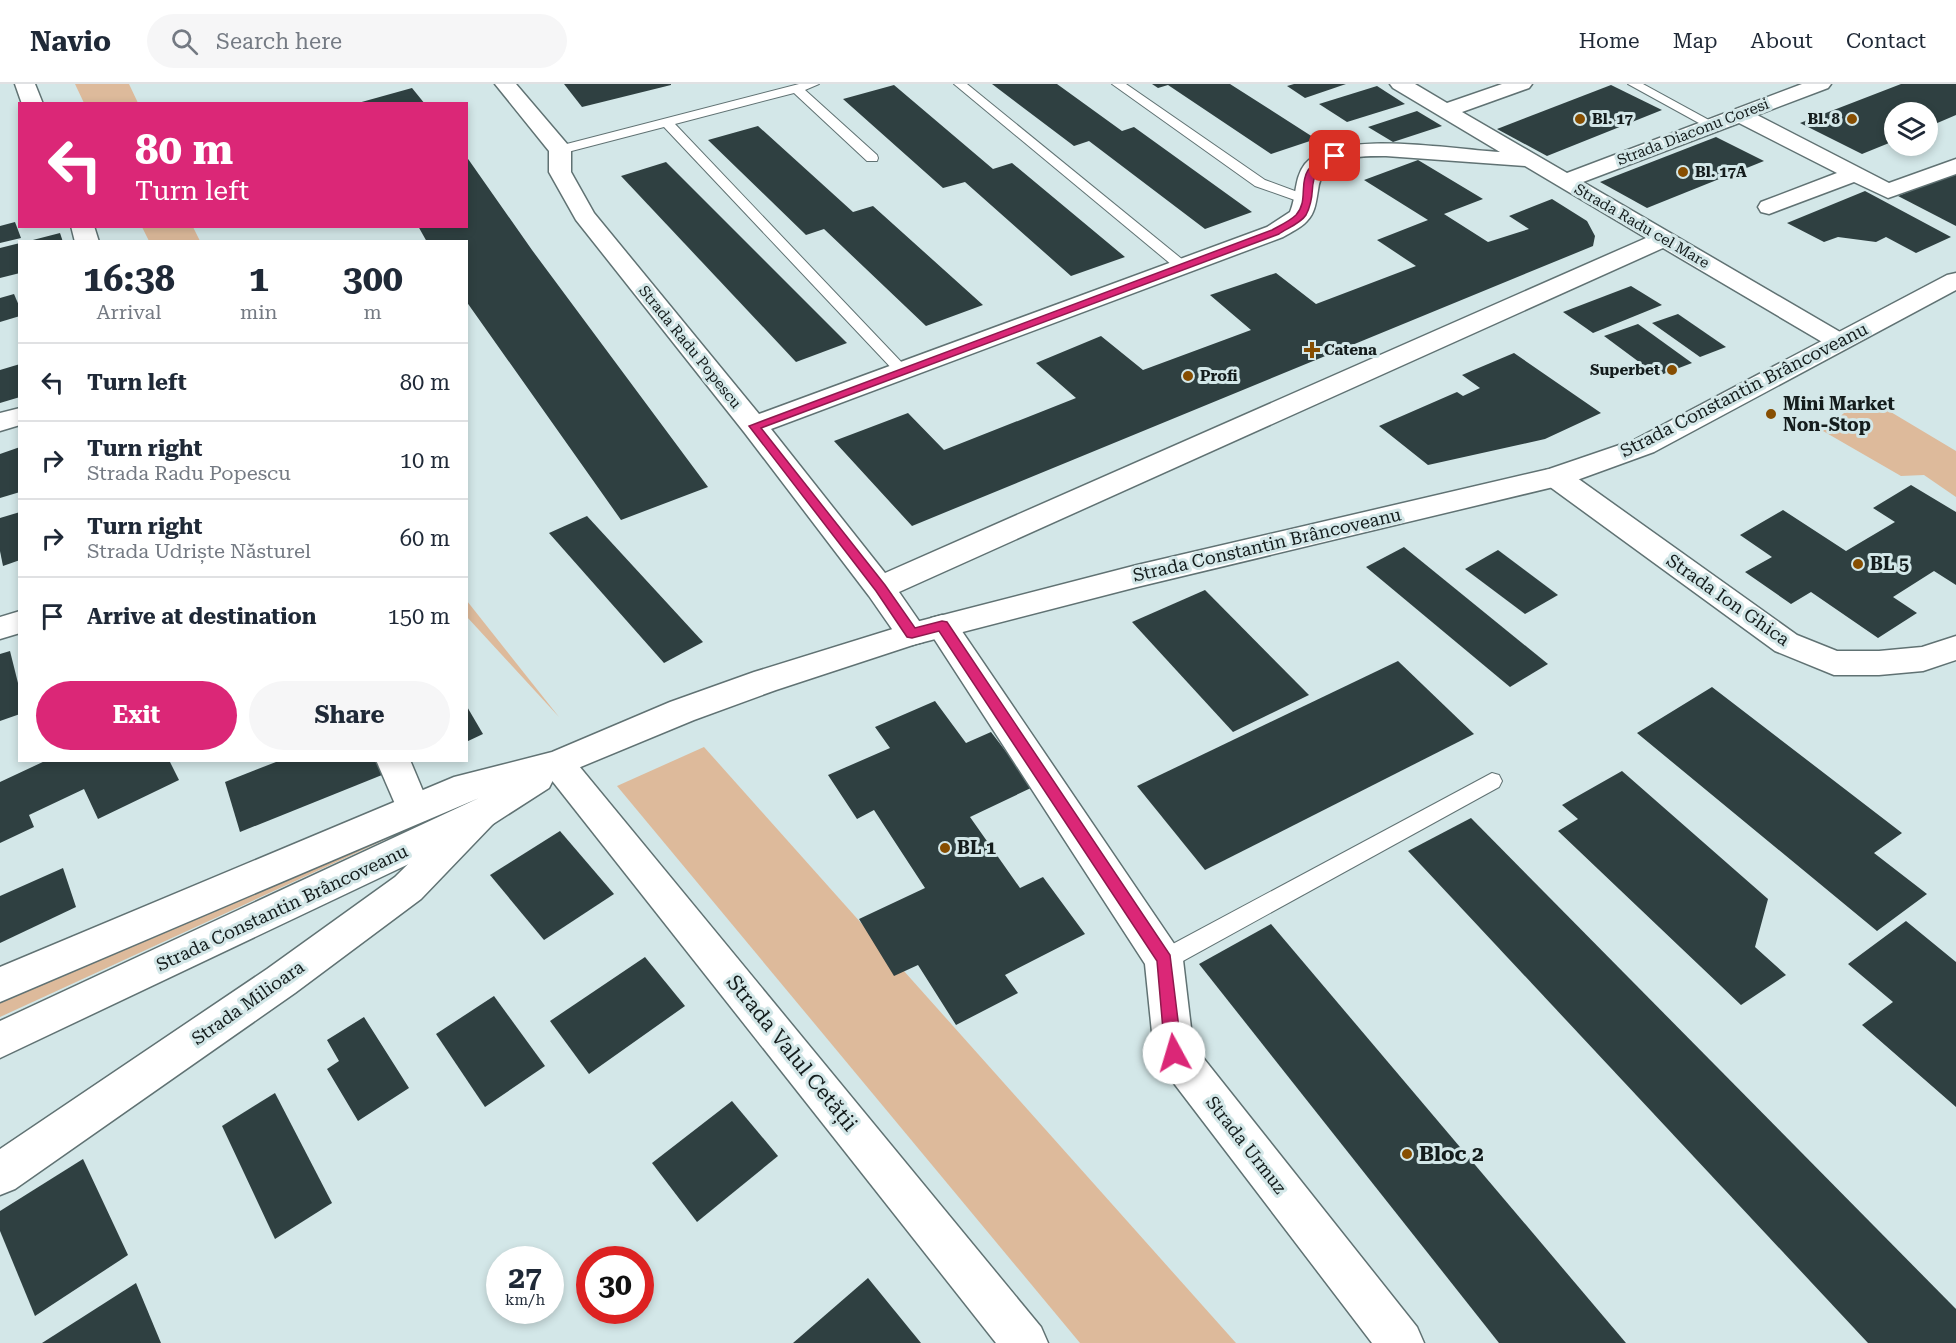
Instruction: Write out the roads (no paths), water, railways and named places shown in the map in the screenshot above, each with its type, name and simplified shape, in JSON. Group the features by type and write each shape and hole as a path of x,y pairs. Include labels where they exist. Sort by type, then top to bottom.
{"street":[{"path":"25,84 32,102"},
{"path":"505,84 560,150"},
{"name":"Strada Radu cel Mare","path":"1400,84 1838,341"},
{"path":"1445,111 1522,84"},
{"name":"Strada Diaconu Coresi","path":"1565,181 1821,84"},
{"path":"1740,115 1888,191 1956,166"},
{"name":"Strada Radu Popescu","path":"560,150 560,172 584,215 754,426 880,588 927,630"},
{"path":"754,426 1275,232 1301,216 1306,200 1308,177 1318,164 1335,156 1383,150 1529,160"},
{"path":"1769,207 1855,174"},
{"path":"880,588 1664,239"},
{"name":"Strada Constantin Brâncoveanu","path":"0,985 466,787 558,764 682,711 765,681 927,630 1149,573 1556,477 1644,446 1956,280"},
{"path":"0,422 18,417"},
{"name":"Strada Ion Ghica","path":"1556,477 1786,643 1834,663 1879,663 1923,659 1956,648"},
{"path":"0,628 18,623"},
{"name":"Strada Urmuz","path":"927,630 1164,960 1174,1053 1401,1343"},
{"path":"394,762 414,810"},
{"name":"Strada Constantin Brâncoveanu","path":"0,1040 481,814 558,764"},
{"name":"Strada Valul Cetății","path":"558,764 1025,1343"},
{"name":"Strada Milioara","path":"0,1174 271,988 398,895 442,855 481,814"}],"lane":[{"path":"560,150 813,84"},
{"path":"960,84 1183,267"},
{"path":"1118,84 1260,183 1306,200"},
{"path":"1634,84 1712,125"},
{"path":"796,88 872,159"},
{"path":"667,122 902,371"},
{"path":"1164,960 1492,781"}],"place":[{"name":"Bl. 17","path":"1580,119"},
{"name":"Bl. 8","path":"1852,119"},
{"name":"Bl. 17A","path":"1683,172"},
{"name":"Catena","path":"1312,350"},
{"name":"Superbet","path":"1672,370"},
{"name":"Profi","path":"1188,376"},
{"name":"Mini Market Non-Stop","path":"1771,414"},
{"name":"BL 5","path":"1858,564"},
{"name":"BL 1","path":"945,848"},
{"name":"Bloc 2","path":"1407,1154"}]}
